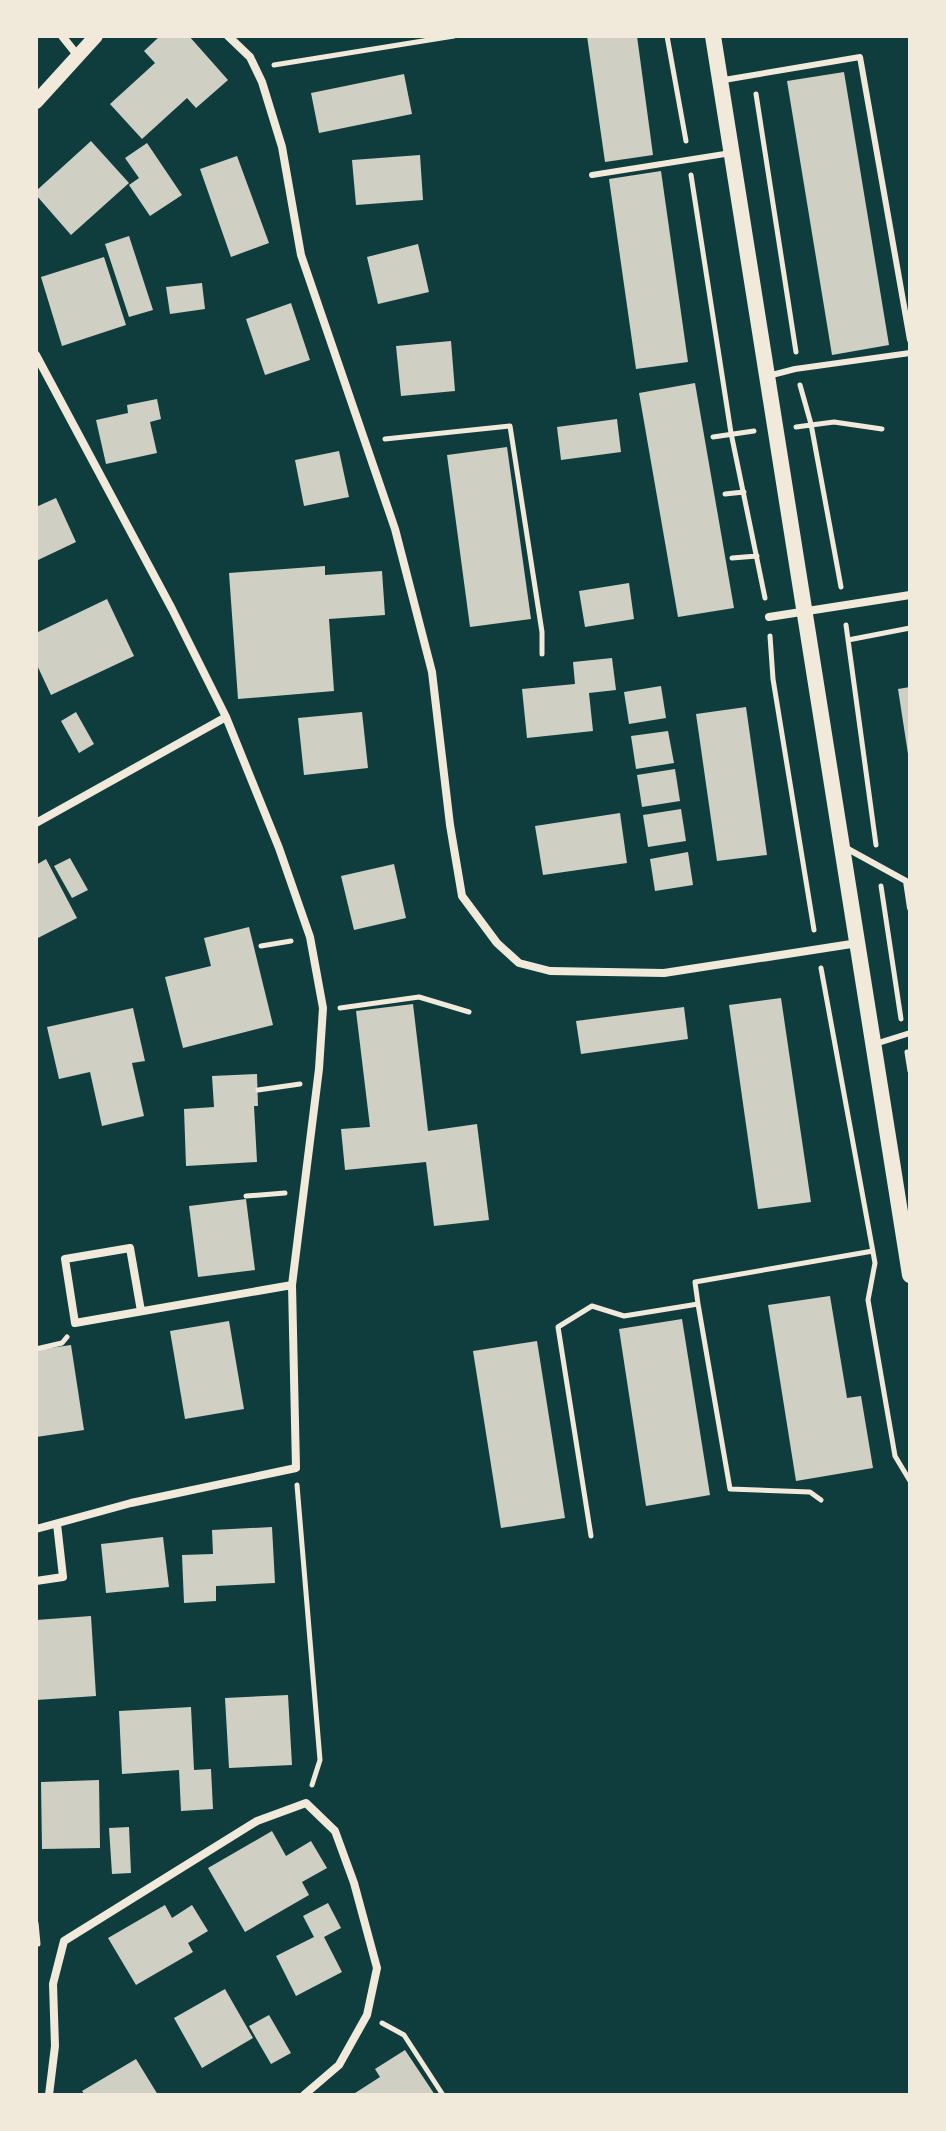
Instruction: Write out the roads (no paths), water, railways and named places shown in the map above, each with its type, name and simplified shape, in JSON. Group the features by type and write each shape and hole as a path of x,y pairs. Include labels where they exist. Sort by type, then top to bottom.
{"main road":[{"path":"713,36 910,1275"}],"street":[{"path":"62,36 78,56"},
{"path":"36,102 96,36"},
{"path":"228,36 257,67 282,147 301,255 395,529 432,672 450,825 462,896 497,943 519,963 550,971 664,973 858,943"},
{"path":"36,355 226,717 279,848 310,937 323,1008 318,1082 292,1285 296,1468 131,1503 36,1529"},
{"path":"769,617 910,595"},
{"path":"36,823 226,717"},
{"path":"141,1311 130,1248 65,1259 75,1323 292,1285"},
{"path":"36,1581 63,1577 57,1524"},
{"path":"49,2095 55,2046 53,1984 64,1941 257,1821 306,1803 335,1831 354,1883 377,1968 367,2015 339,2065 304,2095"}],"lane":[{"path":"720,81 860,57 910,340"},
{"path":"592,175 731,153"},
{"path":"767,376 795,369 910,353"},
{"path":"843,847 906,881 910,908"},
{"path":"874,1045 907,1034"}]}
